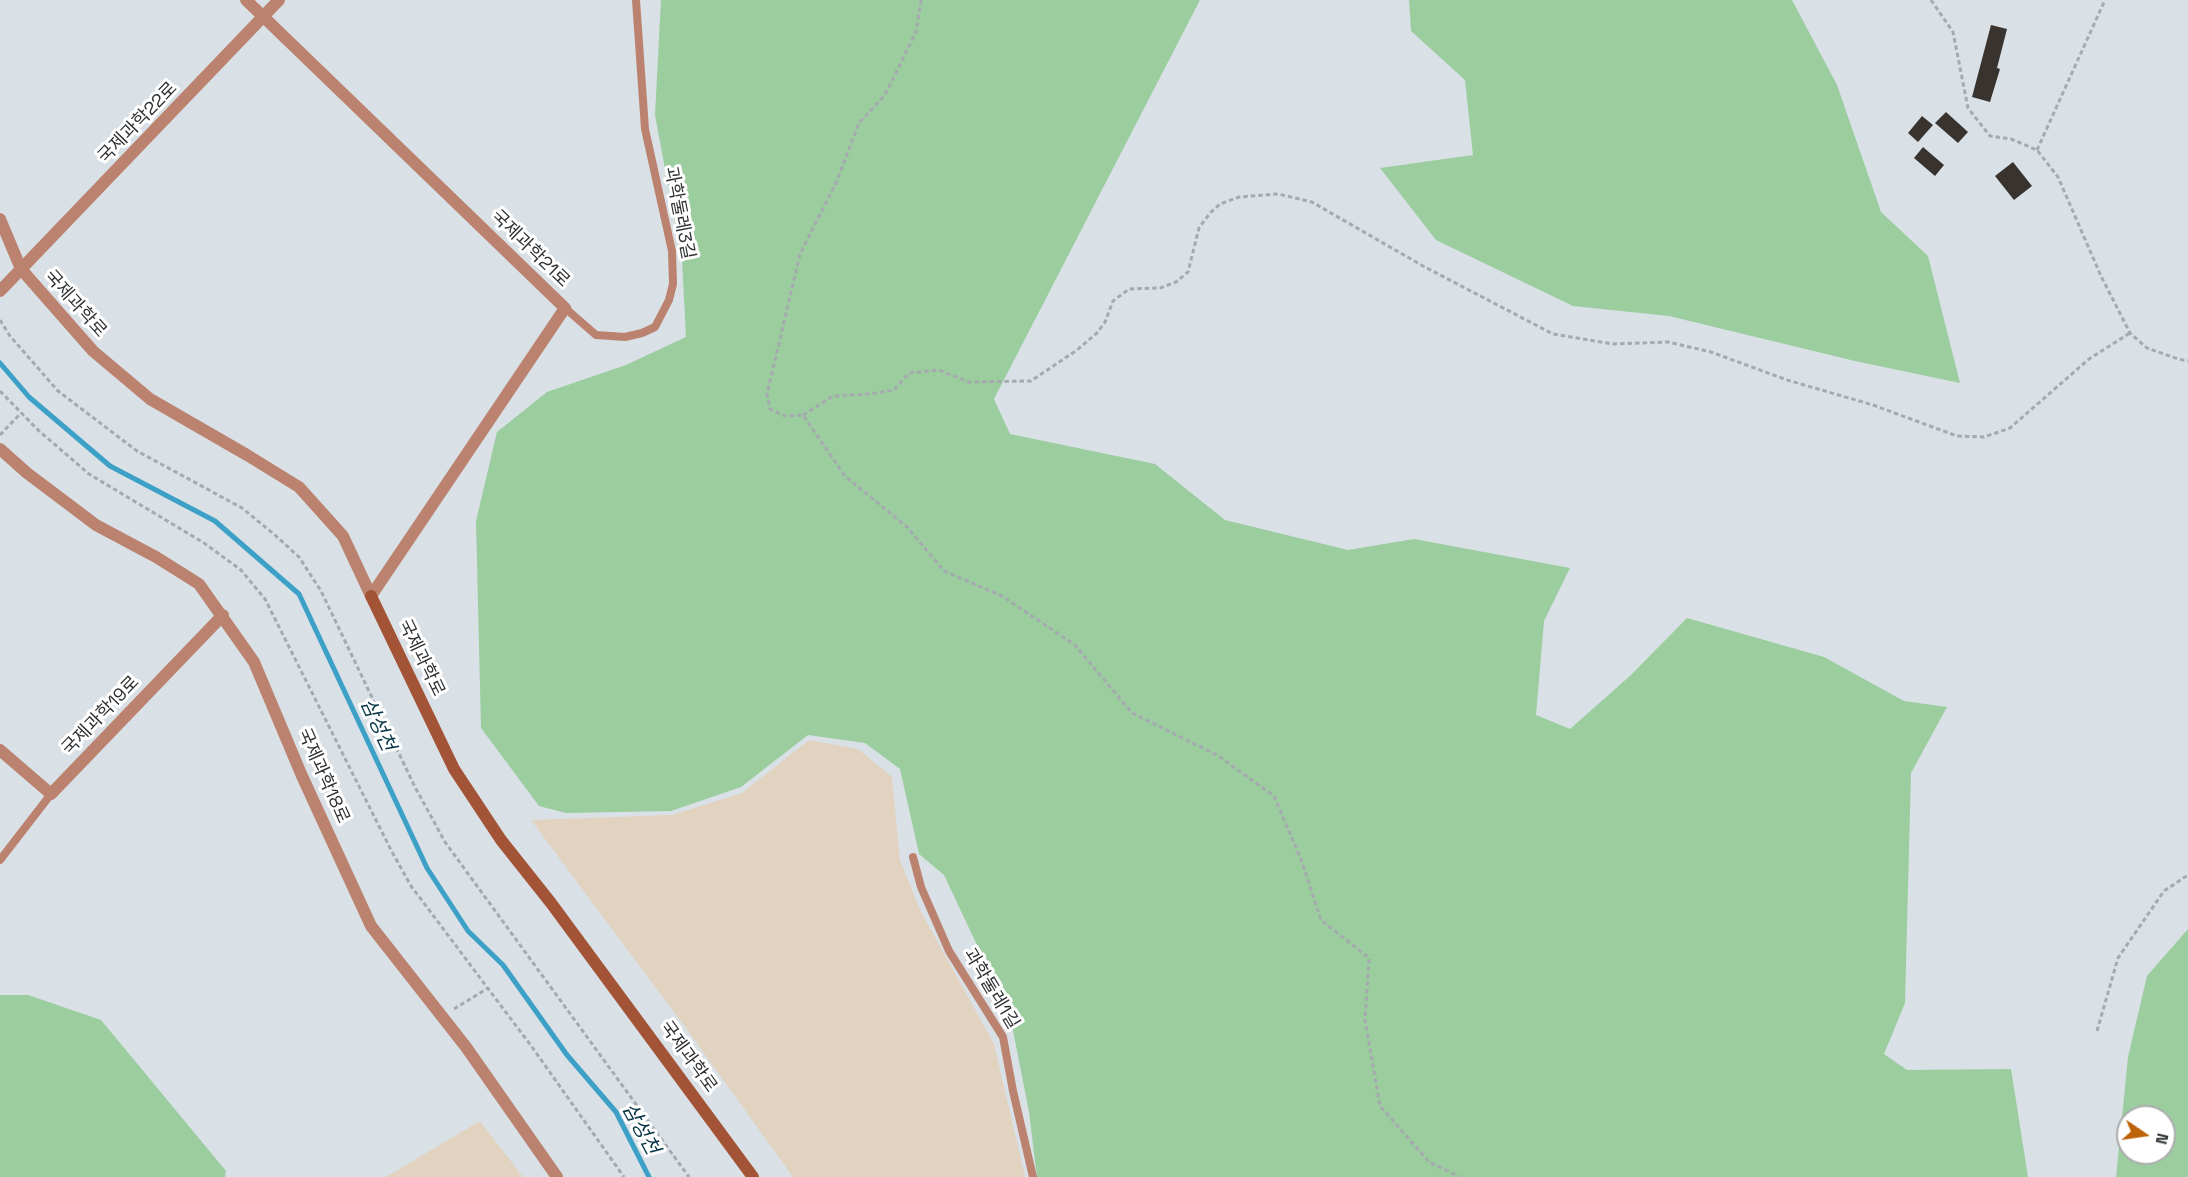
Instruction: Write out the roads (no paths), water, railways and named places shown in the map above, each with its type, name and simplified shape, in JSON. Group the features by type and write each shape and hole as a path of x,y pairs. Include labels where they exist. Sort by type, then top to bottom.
{"street":[{"name":"국제과학21로","path":"246,0 565,308 371,596"},
{"name":"국제과학22로","path":"0,291 279,0"},
{"name":"국제과학로","path":"0,219 21,269 93,351 150,399 247,454 299,487 343,536 454,769 501,840 551,903 753,1177"},
{"name":"국제과학18로","path":"0,449 27,473 96,525 156,557 199,584 223,615 254,662 302,776 371,926 466,1047 557,1177"},
{"name":"국제과학19로","path":"51,794 223,615"},
{"path":"0,750 51,794"}],"lane":[{"name":"과학둘레3길","path":"565,308 596,335 625,337 655,327 669,300 674,284 672,251 645,129 636,0"},
{"path":"0,860 51,794"},
{"name":"과학둘레1길","path":"913,857 921,887 949,951 1003,1037 1033,1177"}],"waterway":[{"name":"삼성천","path":"0,363 29,397 110,466 215,521 299,594 427,868 468,931 503,965 567,1055 616,1112 649,1177"}]}
